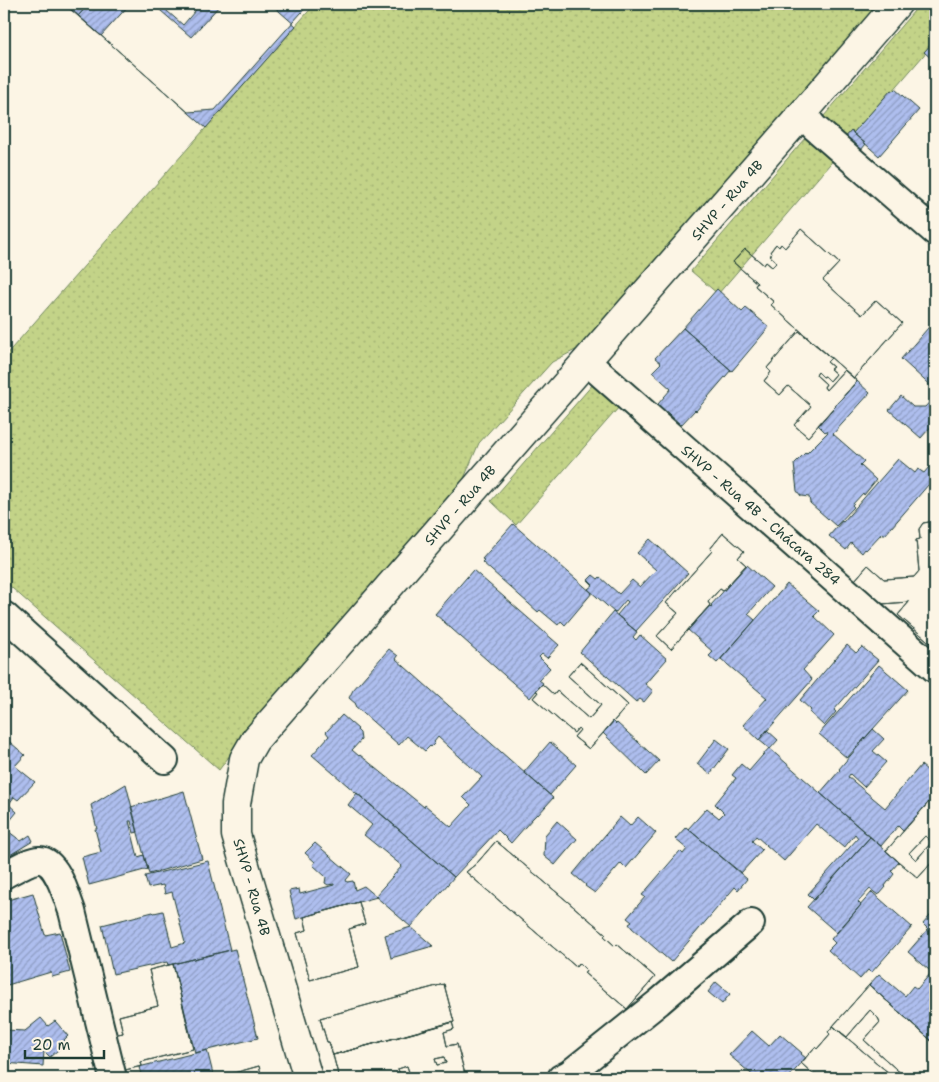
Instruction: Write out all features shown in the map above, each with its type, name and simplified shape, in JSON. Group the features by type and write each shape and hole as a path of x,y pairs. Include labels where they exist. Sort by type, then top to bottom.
{"street":[{"name":"SHVP - Rua 4B","path":"308,1078 236,835 236,804 244,759 256,740 896,4"},
{"path":"803,113 814,126 935,232"},
{"name":"SHVP - Rua 4B - Chácara 284","path":"586,361 935,669"},
{"path":"4,615 165,760"},
{"path":"4,875 33,861 40,860 47,862 64,888 72,911 113,1078"},
{"path":"561,1078 569,1074 659,1002 751,924"}],"green space":[{"path":"315,4 879,4 585,345 552,362 479,443 462,483 246,734 219,770 4,581 4,357"},
{"path":"920,4 935,4 935,42 718,294 691,271"},
{"path":"601,375 627,398 516,525 491,501"}],"building":[{"path":"64,4 89,4 78,16"},
{"path":"65,4 153,4 191,37 221,4 309,4 215,110 188,112"},
{"path":"65,4 159,4 183,25 201,4 271,4 296,26 206,128"},
{"path":"89,4 130,4 101,36 78,16"},
{"path":"935,40 935,62 924,52"},
{"path":"895,89 919,110 879,156 853,133 891,90"},
{"path":"852,130 866,144 856,156 841,142"},
{"path":"801,229 839,263 823,280 840,296 862,315 876,300 902,323 854,378 771,305 774,302 755,286 757,283 733,262 745,249 764,265 766,262 772,267 777,262 770,256 772,253 770,252 776,244 779,247 781,244 785,248"},
{"path":"801,229 839,263 823,280 840,296 862,315 876,300 902,323 854,378 771,305 774,302 755,286 757,283 733,262 745,249 764,265 766,262 772,267 777,262 770,256 772,253 770,252 776,244 779,247 781,244 785,248"},
{"path":"717,289 742,312 746,308 769,327 732,371 683,328"},
{"path":"935,320 935,390 901,359"},
{"path":"683,328 731,370 696,411 681,425 658,404 671,389 652,372 661,363 655,358"},
{"path":"799,331 831,358 827,362 833,367 830,369 836,374 830,381 818,372 816,375 826,384 824,387 826,390 844,370 857,381 808,437 794,425 811,406 788,386 780,395 764,381 771,372 767,368"},
{"path":"799,331 831,358 827,362 833,367 830,369 836,374 830,381 818,372 816,375 826,384 824,387 826,390 844,370 857,381 808,437 794,425 811,406 788,386 780,395 764,381 771,372 767,368"},
{"path":"857,381 870,393 833,434 864,461 860,465 876,480 864,495 863,493 852,505 854,507 836,526 810,503 809,497 801,496 797,491 794,464 828,432 825,432 818,425"},
{"path":"901,396 913,407 925,407 935,396 935,422 921,438 889,410"},
{"path":"898,459 915,473 918,469 924,473 929,467 935,473 935,477 885,535 882,533 862,553 851,543 846,550 829,536"},
{"path":"935,521 935,647 898,615 909,602 882,604 855,580 868,565 884,579 914,577 919,571 916,540 920,539 919,529 923,523"},
{"path":"935,521 935,647 898,615 909,602 882,604 855,580 868,565 884,579 914,577 919,571 916,540 920,539 919,529 923,523"},
{"path":"513,524 592,593 565,625 561,621 558,625 540,610 538,612 482,562 484,560 482,559"},
{"path":"723,533 744,551 738,558 746,565 723,591 720,589 708,602 710,605 671,649 657,636 678,613 666,603 712,551 710,549"},
{"path":"723,533 744,551 738,558 746,565 723,591 720,589 708,602 710,605 671,649 657,636 678,613 666,603 712,551 710,549"},
{"path":"650,539 688,573 636,631 617,615 628,602 626,600 615,613 588,589 593,585 588,580 593,575 598,579 600,577 619,594 632,580 640,587 656,570 637,553"},
{"path":"747,565 772,587 748,614 755,620 717,663 709,656 713,652 688,630 712,606"},
{"path":"473,570 559,645 547,658 542,654 539,657 550,668 539,680 543,683 530,698 435,614"},
{"path":"787,584 819,611 814,616 834,635 803,670 812,680 759,740 743,725 767,698 721,659"},
{"path":"613,612 637,632 633,637 636,640 640,635 667,659 645,684 653,691 644,702 640,699 636,702 580,652"},
{"path":"847,645 856,653 862,647 878,660 834,710 836,712 824,726 809,712 811,710 800,700"},
{"path":"389,649 398,656 396,659 553,798 511,843 498,830 454,877 312,755 329,736 326,732 342,715 360,733 361,740 352,750 451,827 471,805 463,797 482,777 438,737 435,743 425,751 407,736 399,745 355,706 356,704 349,698 353,690"},
{"path":"580,662 628,705 589,749 574,737 580,730 578,728 574,733 533,698 542,684 554,695 557,691 589,719 601,705 568,676"},
{"path":"580,662 628,705 589,749 574,737 580,730 578,728 574,733 533,698 542,684 554,695 557,691 589,719 601,705 568,676"},
{"path":"879,665 908,690 847,758 819,734"},
{"path":"613,721 659,761 646,775 603,733"},
{"path":"873,729 884,739 873,751 886,762 864,787 850,774 848,777 885,808 921,765 935,777 935,795 903,831 898,826 881,846 820,793"},
{"path":"767,730 778,740 770,749 759,740"},
{"path":"4,737 25,755 15,766 35,782 18,800 14,797 9,804 4,800"},
{"path":"716,739 729,749 710,774 697,764"},
{"path":"550,742 576,765 550,795 524,772"},
{"path":"769,748 870,837 814,900 808,894 858,838 855,834 844,848 816,824 784,861 756,836 752,841 762,850 741,873 688,829 707,808 719,818 724,813 715,804 736,778 732,775 741,764 749,771"},
{"path":"126,784 138,832 134,833 131,821 129,821 138,857 144,855 148,869 89,885 82,857 101,852 91,805"},
{"path":"184,791 202,859 149,874 131,807"},
{"path":"357,793 454,877 411,927 375,896 402,866 364,835 372,825 348,805"},
{"path":"935,795 935,859 918,878 886,851","holes":["925,836 932,842 916,860 909,853"]},
{"path":"935,795 935,859 918,878 886,851","holes":["925,836 932,842 916,860 909,853"]},
{"path":"4,800 17,812 4,828"},
{"path":"620,817 630,826 638,817 656,833 626,868 621,863 595,893 573,874"},
{"path":"557,821 577,839 555,865 544,856 545,835"},
{"path":"686,827 747,879 738,890 735,887 671,962 632,928 629,924 632,922 627,918 645,897 642,895 680,851 683,854 687,849 675,839"},
{"path":"4,828 21,841 30,835 33,841 5,858"},
{"path":"870,837 899,862 891,871 894,874 880,894 878,895 870,889 858,902 861,905 837,933 807,907"},
{"path":"496,841 606,934 604,936 615,946 617,944 655,977 627,1009 584,973 586,970 579,963 576,967 466,872 477,863"},
{"path":"496,841 606,934 604,936 615,946 617,944 655,977 627,1009 584,973 586,970 579,963 576,967 466,872 477,863"},
{"path":"315,843 351,874 346,880 347,882 353,881 355,890 364,886 377,897 296,919 289,891 299,889 300,894 334,885 325,883 326,877 313,865 315,862 305,853"},
{"path":"208,861 230,950 173,964 168,965 167,962 113,974 102,925 163,911 172,947 185,943 172,892 165,894 163,885 148,888 145,876"},
{"path":"872,892 912,927 871,973 868,970 860,979 828,950 835,943 831,939"},
{"path":"33,893 45,935 60,932 70,972 52,977 51,972 4,986 4,901"},
{"path":"359,902 365,924 349,929 359,967 310,980 297,933 307,930 304,917"},
{"path":"359,902 365,924 349,929 359,967 310,980 297,933 307,930 304,917"},
{"path":"935,910 935,975 908,952 928,929 923,924"},
{"path":"411,927 433,946 391,958 385,935"},
{"path":"235,949 258,1038 195,1053 173,964"},
{"path":"173,964 193,1049 141,1062 142,1066 121,1071 113,1035 123,1033 119,1016 158,1006 149,970"},
{"path":"173,964 193,1049 141,1062 142,1066 121,1071 113,1035 123,1033 119,1016 158,1006 149,970"},
{"path":"931,973 935,977 935,1044 869,985 879,974 905,996 913,986 917,989"},
{"path":"716,982 730,994 722,1004 708,992"},
{"path":"444,984 454,1022 333,1055 320,1018"},
{"path":"444,984 454,1022 333,1055 320,1018"},
{"path":"869,985 935,1044 935,1076 918,1077 918,1071 911,1078 906,1078 864,1040 880,1022 870,1010 847,1037 833,1026"},
{"path":"869,985 935,1044 935,1076 918,1077 918,1071 911,1078 906,1078 864,1040 880,1022 870,1010 847,1037 833,1026"},
{"path":"41,1018 48,1026 55,1021 68,1036 64,1040 66,1043 50,1057 44,1051 43,1066 4,1063 4,1030 25,1031"},
{"path":"452,1022 454,1029 444,1032 447,1046 457,1044 466,1078 369,1078 369,1076 363,1078 339,1078 333,1055","holes":["444,1057 446,1063 437,1065 435,1059","407,1066 409,1072 400,1075 398,1069"]},
{"path":"452,1022 454,1029 444,1032 447,1046 457,1044 466,1078 369,1078 369,1076 363,1078 339,1078 333,1055","holes":["444,1057 446,1063 437,1065 435,1059","407,1066 409,1072 400,1075 398,1069"]},
{"path":"833,1026 890,1074 886,1078 822,1078 816,1074 815,1076 801,1063 830,1034 828,1032"},
{"path":"833,1026 890,1074 886,1078 822,1078 816,1074 815,1076 801,1063 830,1034 828,1032"},
{"path":"752,1031 769,1046 780,1034 806,1058 788,1078 756,1078 729,1055"},
{"path":"207,1050 214,1078 142,1078 139,1067"},
{"path":"259,1066 262,1078 220,1078 220,1077"},
{"path":"259,1066 262,1078 220,1078 220,1077"}]}
